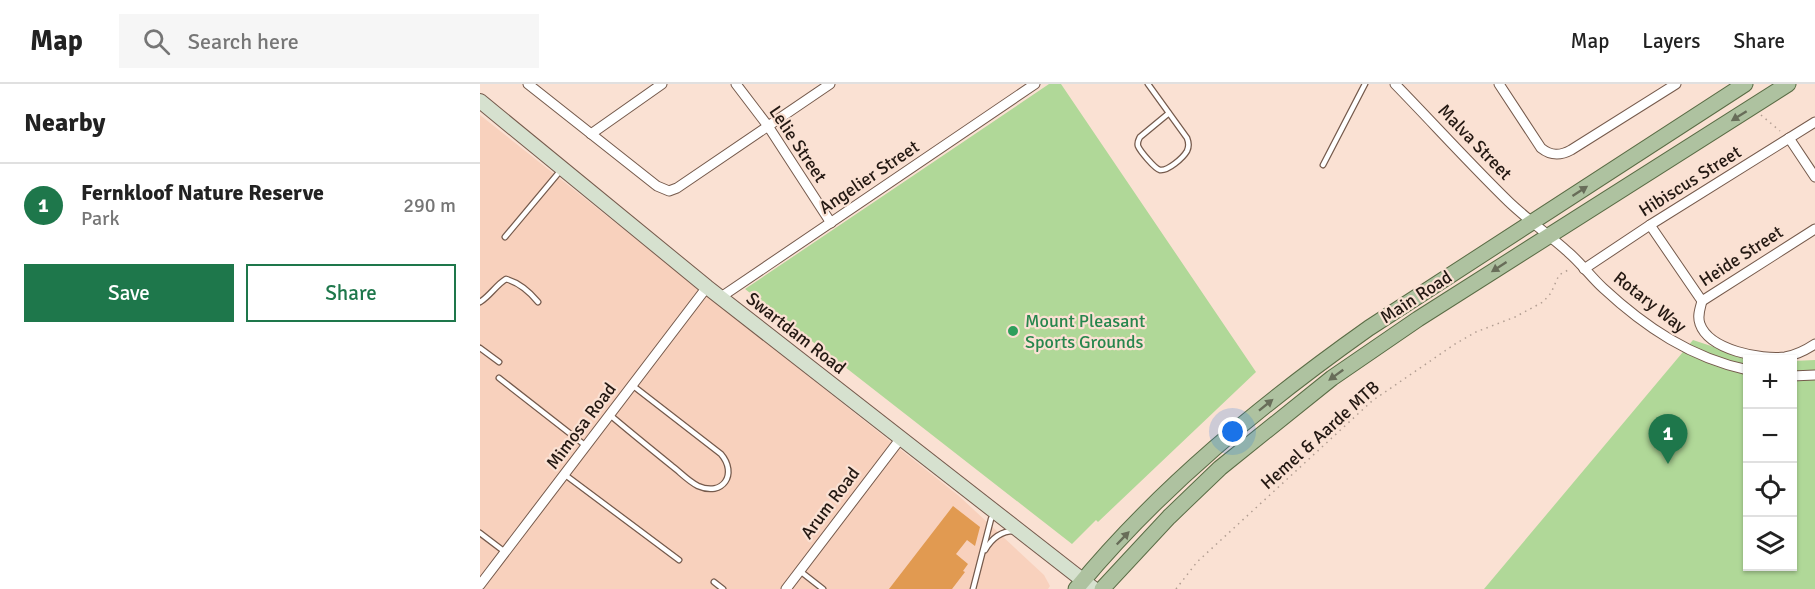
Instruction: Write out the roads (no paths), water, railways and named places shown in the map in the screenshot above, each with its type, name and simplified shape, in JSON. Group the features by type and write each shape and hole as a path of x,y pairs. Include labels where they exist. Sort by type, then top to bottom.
{"main road":[{"name":"Main Road","path":"1084,586 1154,505 1231,434 1285,390 1369,328 1745,84"},
{"name":"Main Road","path":"1102,589 1169,517 1221,468 1289,411 1363,356 1788,84"}],"street":[{"path":"528,84 657,186 669,191 677,188 830,84"},
{"path":"591,134 662,84"},
{"name":"Lelie Street","path":"736,84 768,126 831,223"},
{"name":"Angelier Street","path":"721,297 1035,84"},
{"name":"Malva Street","path":"1395,84 1508,201 1548,236"},
{"path":"1499,84 1541,148 1547,153 1559,155 1571,150 1676,84"},
{"name":"Swartdam Road","path":"480,101 707,287 1023,533 1084,586"},
{"name":"Hibiscus Street","path":"1584,269 1815,122"},
{"path":"1789,138 1815,177"},
{"name":"Heide Street","path":"1650,225 1702,301 1815,228"},
{"name":"Rotary Way","path":"1548,236 1570,253 1604,288 1658,333 1708,359 1743,369"},
{"name":"Mimosa Road","path":"480,585 707,287"},
{"path":"1702,301 1698,314 1700,324 1712,340 1725,347 1748,354 1787,357 1815,344"},
{"path":"1797,376 1815,375"},
{"name":"Arum Road","path":"786,589 901,438"}],"lane":[{"path":"1148,84 1169,113 1187,138 1189,144 1185,154 1161,170 1154,167 1138,147 1138,141 1169,113"},
{"path":"1323,165 1365,84"},
{"path":"505,237 563,168"},
{"path":"480,302 506,279 527,290 538,302"},
{"path":"480,348 499,362"},
{"path":"499,378 586,446"},
{"path":"610,415 699,487 713,490 719,488 729,476 727,461 721,454 632,385"},
{"path":"564,474 679,560"},
{"path":"973,589 991,519 996,512"},
{"path":"982,555 991,541 1001,534 1011,531 1023,533"},
{"path":"480,533 505,552"},
{"path":"800,571 823,589"},
{"path":"714,582 723,589"}],"place":[{"name":"Mount Pleasant Sports Grounds","path":"1013,331"},
{"name":"Fernkloof Nature Reserve","path":"1668,464"}]}
